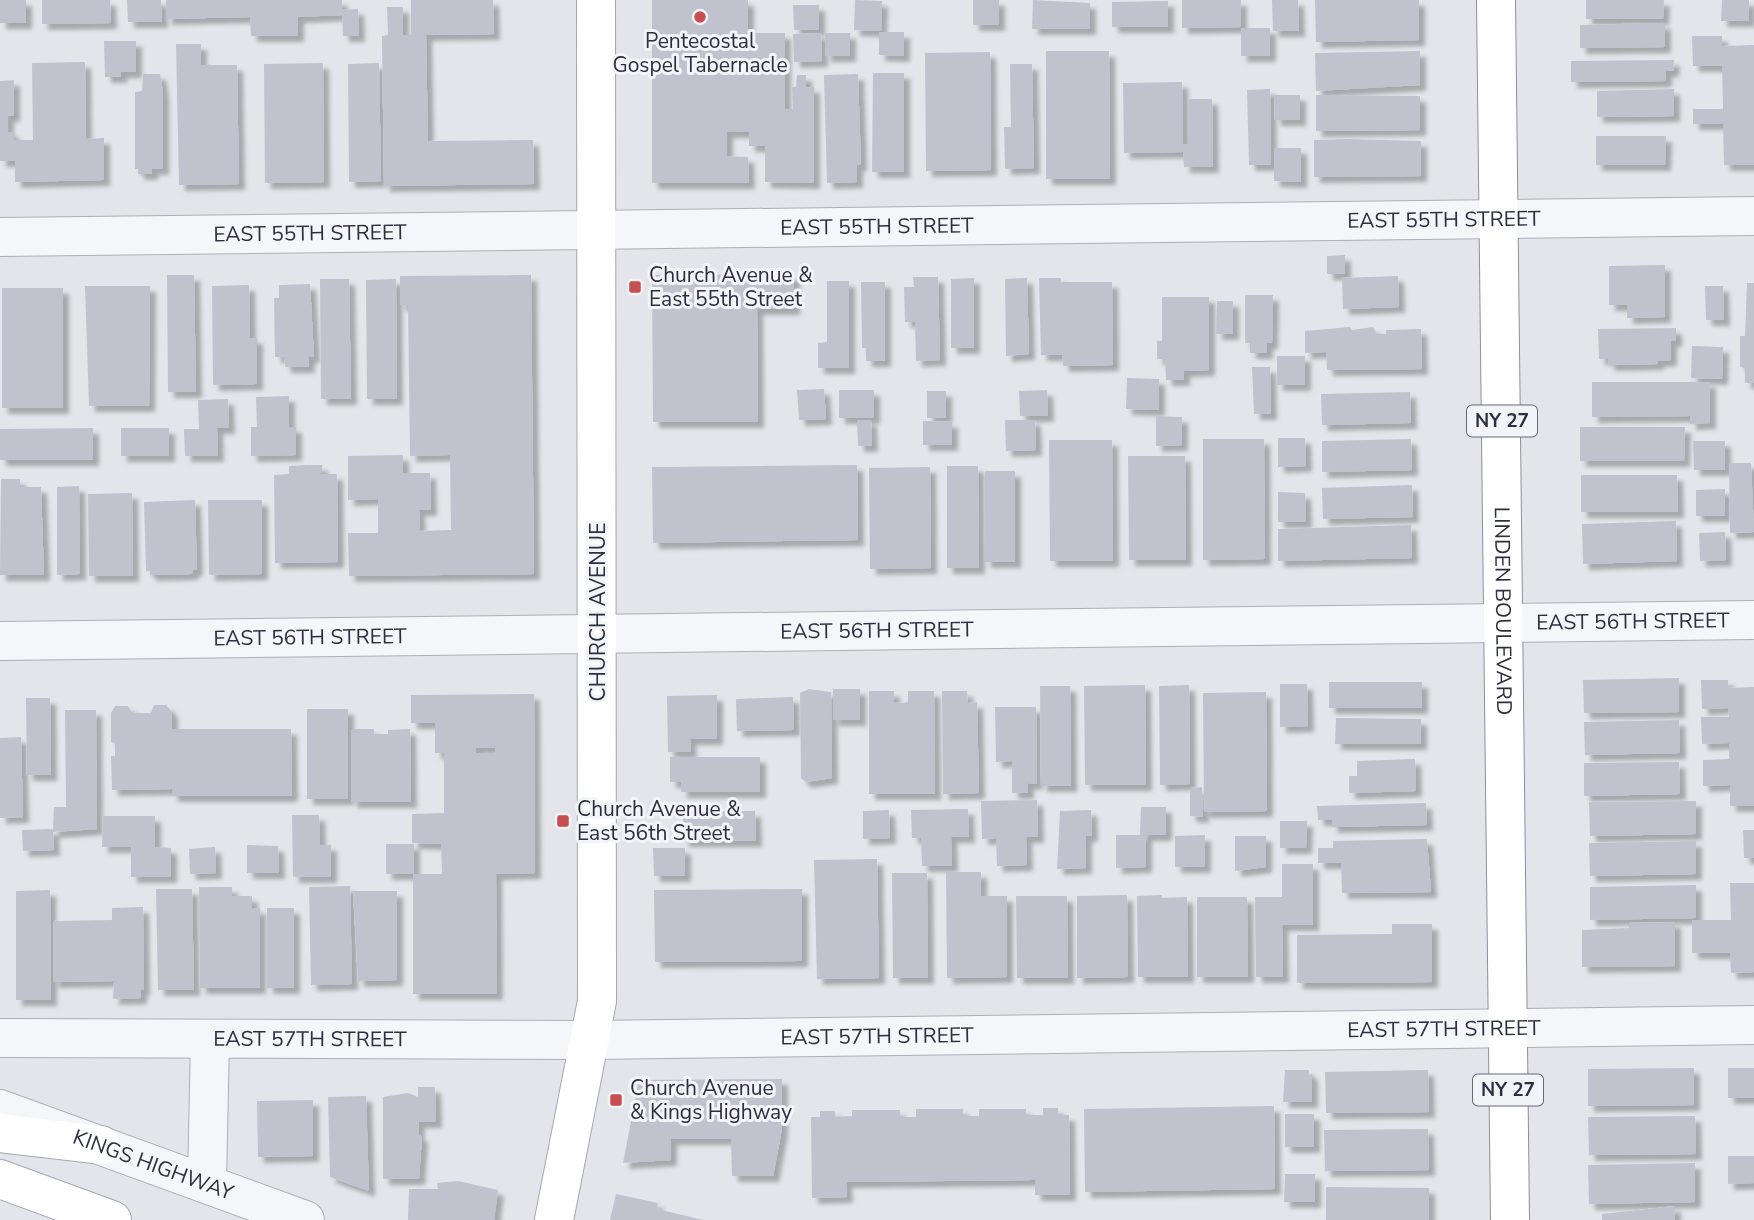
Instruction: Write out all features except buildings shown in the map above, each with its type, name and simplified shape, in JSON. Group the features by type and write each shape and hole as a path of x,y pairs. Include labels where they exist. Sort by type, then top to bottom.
{"main road":[{"name":"CHURCH AVENUE","path":"554,1220 597,1001 596,0"},
{"name":"LINDEN BOULEVARD","path":"1496,0 1510,1220"},
{"path":"0,1133 101,1145"},
{"path":"0,1179 112,1220"},
{"path":"0,1190 29,1220"}],"street":[{"name":"EAST 55TH STREET","path":"0,237 1754,216"},
{"name":"EAST 56TH STREET","path":"0,641 1754,620"},
{"name":"EAST 57TH STREET","path":"0,1038 590,1040 1754,1025"},
{"path":"207,1182 210,1040"},
{"name":"KINGS HIGHWAY","path":"0,1110 207,1182 305,1220"}],"place":[{"name":"Pentecostal Gospel Tabernacle","path":"700,17"},
{"name":"Church Avenue & East 55th Street","path":"635,287"},
{"name":"Church Avenue & East 56th Street","path":"563,821"},
{"name":"Church Avenue & Kings Highway","path":"616,1100"}]}
